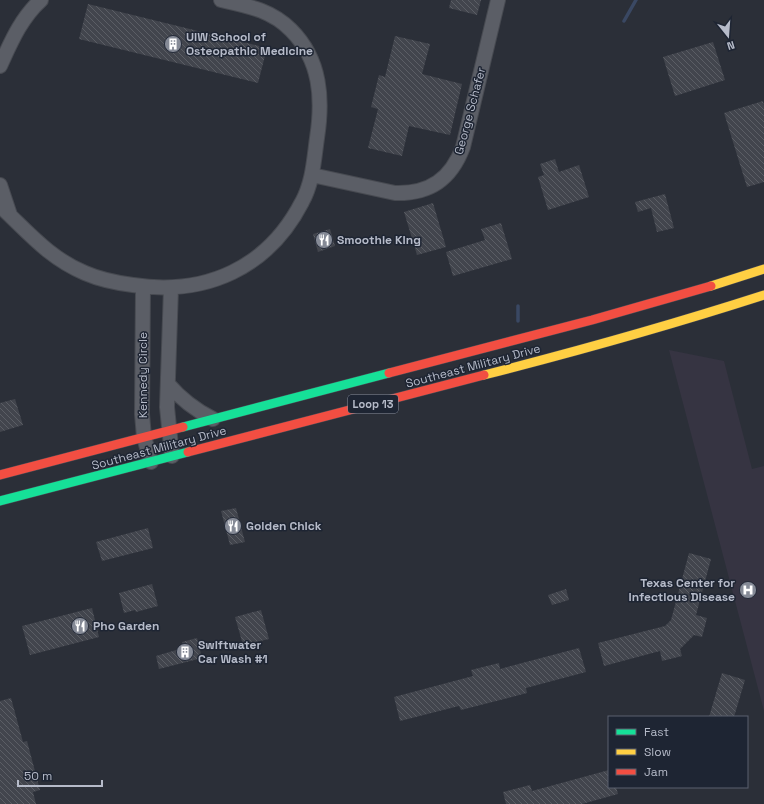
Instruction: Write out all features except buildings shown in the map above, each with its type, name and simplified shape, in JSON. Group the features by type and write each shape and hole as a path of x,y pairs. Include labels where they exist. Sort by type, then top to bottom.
{"main road":[{"name":"Southeast Military Drive","path":"0,475 592,320 693,292 733,286 764,269"},
{"path":"733,286 739,303"},
{"name":"Southeast Military Drive","path":"0,501 608,343 694,318 764,295"}],"street":[{"path":"0,66 21,23 33,7 41,0"},
{"path":"0,185 5,211 44,249 84,273 117,283 143,287 186,287 215,279 240,269 255,259 269,247 287,227 303,201 312,175 321,107 319,83 312,60 304,45 292,31 272,15 261,10 221,0"},
{"name":"George Schafer","path":"312,175 395,193 408,194 432,186 443,179 452,170 463,146 498,0"},
{"name":"Kennedy Circle","path":"143,287 142,414 144,437 151,462"},
{"name":"Kennedy Circle","path":"171,288 167,407 172,456"},
{"path":"168,384 184,400 213,419"}],"shaded area":[{"name":"Texas Center for Infectious Disease","path":"669,350 724,361 752,469 764,466 764,711"}],"waterway":[{"path":"624,21 636,0"},
{"path":"518,306 518,321"}],"traffic: fast":[{"path":"183,427 389,373"},
{"path":"0,501 188,452"}],"traffic: slow":[{"path":"711,286 764,269"},
{"path":"484,375 554,357 694,317 764,295"}],"traffic: jam":[{"path":"389,373 592,320 711,286"},
{"path":"188,452 484,375"},
{"path":"0,475 183,427"}],"place":[{"name":"UIW School of Osteopathic Medicine","path":"173,44"},
{"name":"Smoothie King","path":"324,240"},
{"name":"Golden Chick","path":"233,526"},
{"name":"Texas Center for Infectious Disease","path":"748,590"},
{"name":"Pho Garden","path":"80,626"},
{"name":"Swiftwater Car Wash #1","path":"185,652"}]}
